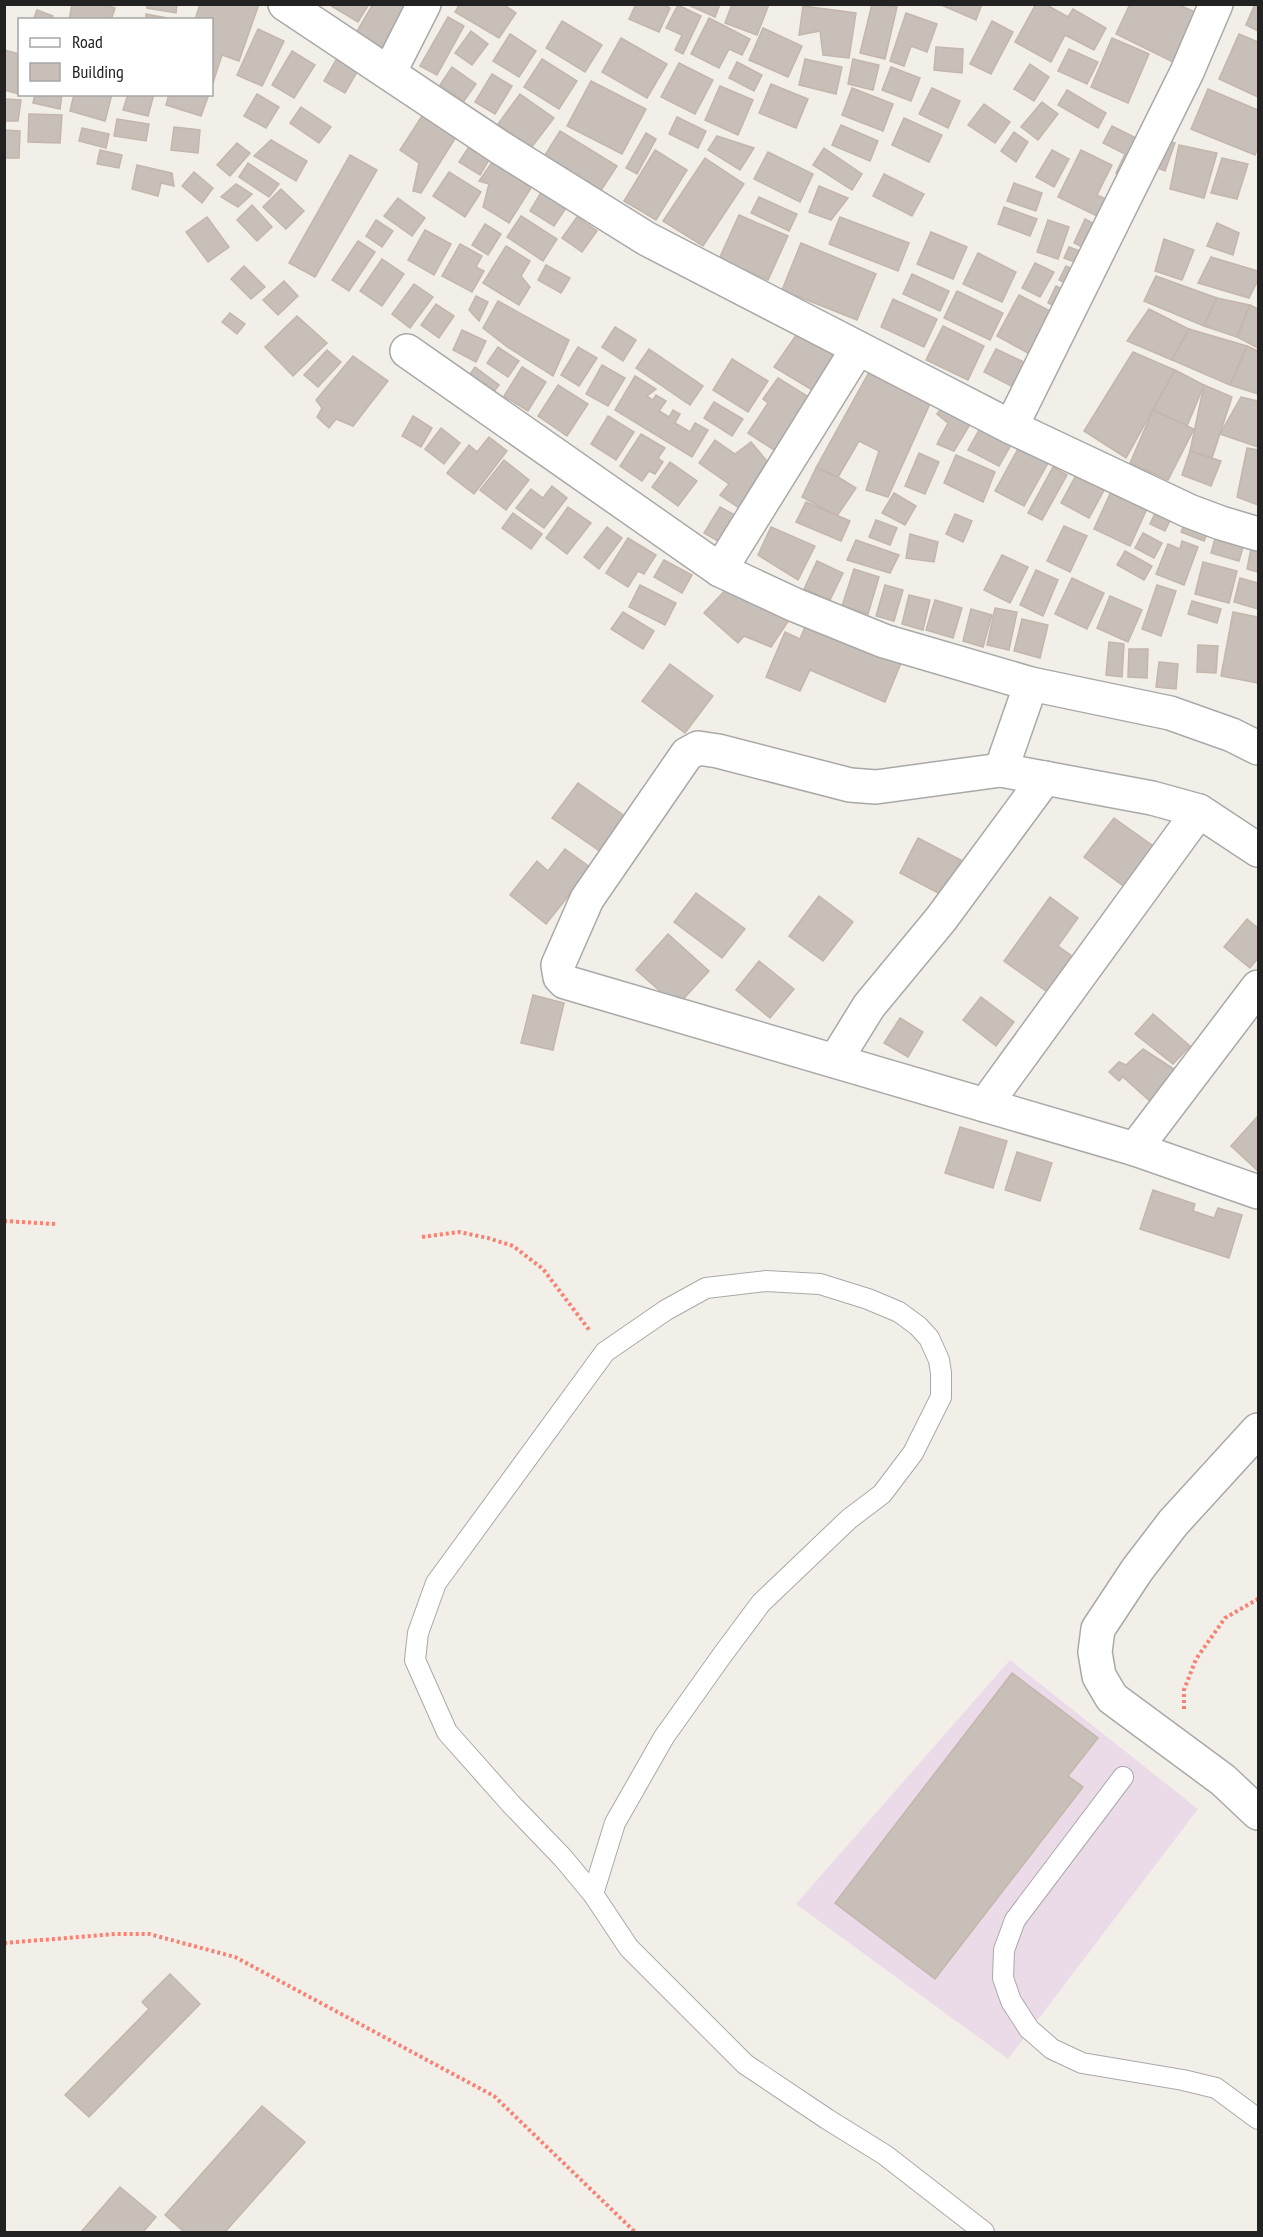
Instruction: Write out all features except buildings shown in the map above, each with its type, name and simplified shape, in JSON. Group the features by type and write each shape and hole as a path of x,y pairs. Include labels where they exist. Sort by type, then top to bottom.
{"street":[{"path":"285,4 501,148 647,239 1011,427 1189,511 1258,534"},
{"path":"389,73 424,4"},
{"path":"1011,427 1187,72 1216,4"},
{"path":"720,570 858,348"},
{"path":"407,351 720,570 795,605 884,641 1031,684 1170,713 1232,735 1258,748"},
{"path":"1001,770 1031,684"},
{"path":"1258,850 1199,811 1152,798 1001,770 876,787 850,785 699,748 687,754 587,899 558,959 558,971 565,982 1136,1149 1258,1192"},
{"path":"835,1061 869,1006 941,919 1044,778"},
{"path":"985,1105 1199,811"},
{"path":"1136,1149 1258,987"},
{"path":"1258,1430 1173,1523 1137,1570 1098,1629 1095,1652 1099,1676 1113,1698 1223,1780 1258,1813"}],"lane":[{"path":"592,1894 615,1823 664,1737 723,1654 761,1603 849,1519 882,1494 913,1453 941,1397 939,1360 929,1338 918,1326 898,1312 868,1299 820,1284 766,1281 706,1288 666,1310 605,1352 436,1583 418,1633 415,1660 447,1732 563,1858 592,1894 629,1948 745,2064 885,2155 984,2232"},
{"path":"1124,1777 1015,1920 1004,1950 1003,1978 1011,2001 1029,2029 1052,2049 1082,2063 1183,2080 1216,2088 1258,2119"}],"path":[{"path":"4,1221 55,1224"},
{"path":"422,1237 459,1232 513,1246 543,1269 605,1352"},
{"path":"1184,1752 1184,1690 1196,1659 1225,1618 1258,1599"},
{"path":"4,1943 116,1934 149,1934 235,1957 494,2096 635,2232"}],"shaded area":[{"path":"1010,1660 1198,1809 1008,2059 796,1904"}]}
